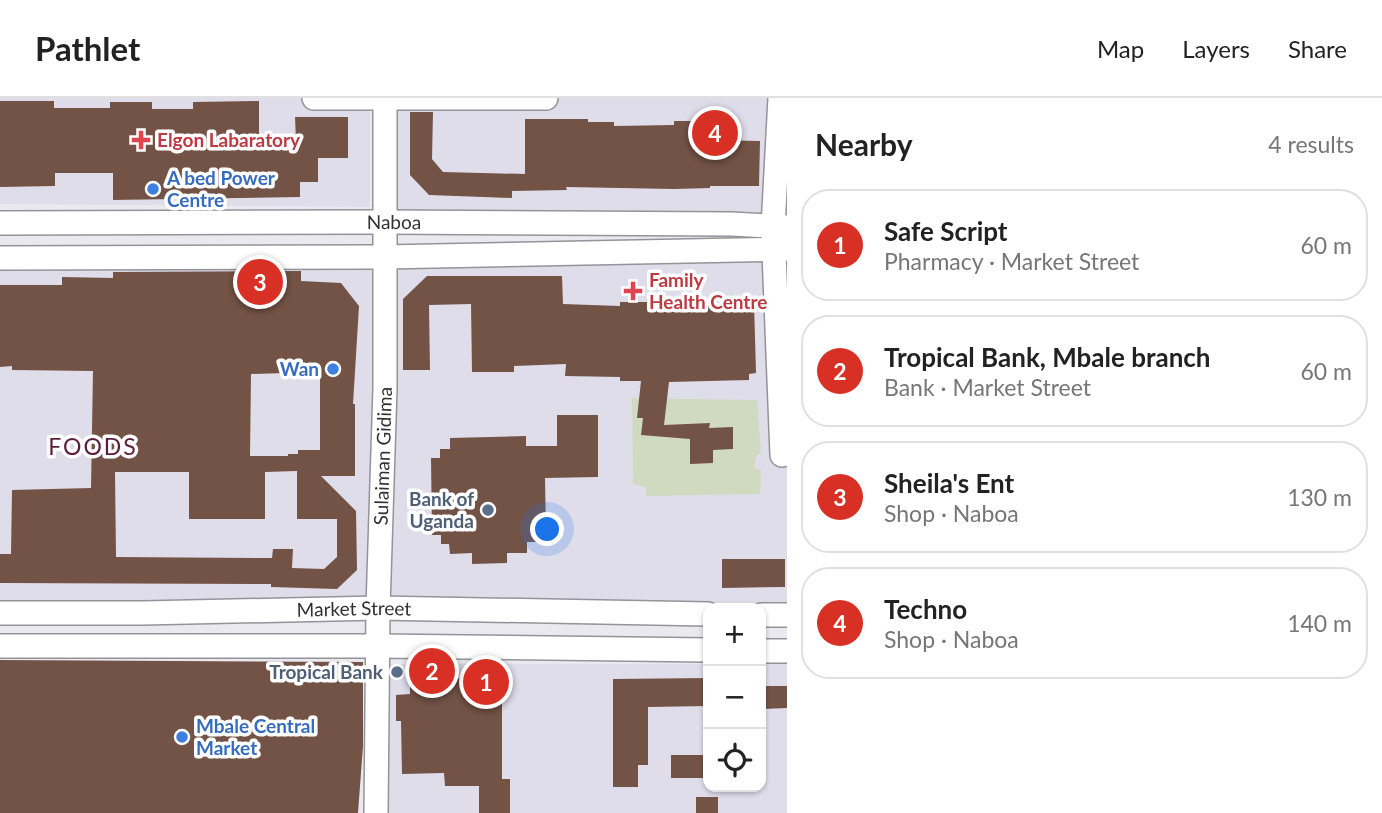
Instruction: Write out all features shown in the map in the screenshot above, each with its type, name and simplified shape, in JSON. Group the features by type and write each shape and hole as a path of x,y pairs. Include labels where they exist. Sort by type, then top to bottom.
{"street":[{"path":"314,98 546,98"},
{"path":"780,98 782,455"},
{"name":"Sulaiman Gidima","path":"376,813 377,646 385,388 386,99"},
{"name":"Naboa","path":"0,223 731,224 780,238"},
{"name":"Naboa","path":"0,258 384,257 780,238"},
{"name":"Market Street","path":"0,613 378,608 703,614"},
{"path":"766,615 787,615"},
{"name":"Market Street","path":"0,646 377,646 703,650"},
{"path":"766,651 787,651"}],"shaded area":[{"path":"0,98 370,98 370,207 0,204"},
{"path":"386,98 772,98 761,225 387,219"},
{"path":"787,246 787,616 766,610 766,603 703,603 703,608 0,606 0,258"},
{"path":"387,664 703,664 703,792 766,792 766,664 787,664 787,813 379,813"}],"green space":[{"path":"632,398 757,400 761,452 756,457 754,468 761,470 760,494 646,496 646,487 633,484"}],"building":[{"path":"0,101 54,101 54,108 110,108 110,102 152,102 152,109 193,109 193,102 259,101 259,141 296,141 295,117 348,117 348,158 318,158 318,182 300,182 300,197 113,200 113,173 55,173 55,186 0,187"},
{"path":"410,112 433,112 432,159 443,172 525,174 525,119 588,119 588,122 614,122 614,126 674,125 674,121 710,121 710,140 760,141 759,186 674,189 566,187 567,190 512,191 512,198 429,195 410,175"},
{"path":"301,271 301,281 341,283 359,306 353,404 355,476 321,476 356,511 357,570 337,589 271,587 271,584 0,583 0,554 11,554 12,490 91,488 93,371 12,370 12,366 0,367 0,285 62,285 62,277 113,278 113,272","holes":["251,374 320,375 320,450 298,450 298,454 288,456 250,456","297,471 297,519 337,519 337,557 324,569 292,568 293,549 273,549 272,558 116,557 115,472 189,472 189,519 265,519 265,472"]},
{"path":"427,276 562,276 563,304 620,306 620,302 663,302 663,306 754,302 756,373 749,374 749,380 669,382 664,425 710,423 709,428 733,427 733,449 713,450 713,463 690,464 690,439 641,435 643,418 637,418 641,381 620,381 620,377 565,376 566,364 514,366 514,372 472,372 471,304 429,305 430,370 403,370 403,299"},
{"path":"557,415 598,415 598,477 545,478 546,532 536,532 536,542 527,542 527,553 507,553 507,563 472,564 472,553 450,554 449,544 441,544 441,535 432,535 431,458 440,458 440,449 450,449 450,438 526,436 526,446 557,446"},
{"path":"722,559 785,559 785,587 722,588"},
{"name":"Mbale Central Market","path":"0,660 363,662 363,746 358,813 0,813"},
{"path":"502,678 502,779 510,779 510,813 479,813 479,786 445,786 444,773 402,774 401,721 396,721 396,695 410,694 410,679"},
{"path":"703,678 703,706 648,707 648,765 638,765 638,787 613,787 613,679"},
{"path":"766,686 787,686 787,708 766,709"},
{"path":"671,755 703,755 703,778 671,778"},
{"path":"696,797 718,797 718,813 696,813"}],"place":[{"name":"Techno","path":"715,133"},
{"name":"Elgon Labaratory","path":"141,140"},
{"name":"A bed Power Centre","path":"153,189"},
{"name":"Sheila's Ent","path":"260,282"},
{"name":"Family Health Centre","path":"633,291"},
{"name":"Wan","path":"333,369"},
{"name":"Bank of Uganda","path":"488,510"},
{"name":"Tropical Bank, Mbale branch","path":"432,671"},
{"name":"Tropical Bank","path":"397,672"},
{"name":"Safe Script","path":"486,682"},
{"name":"Mbale Central Market","path":"182,737"}],"district":[{"name":"FOODS","path":"93,447"}]}
